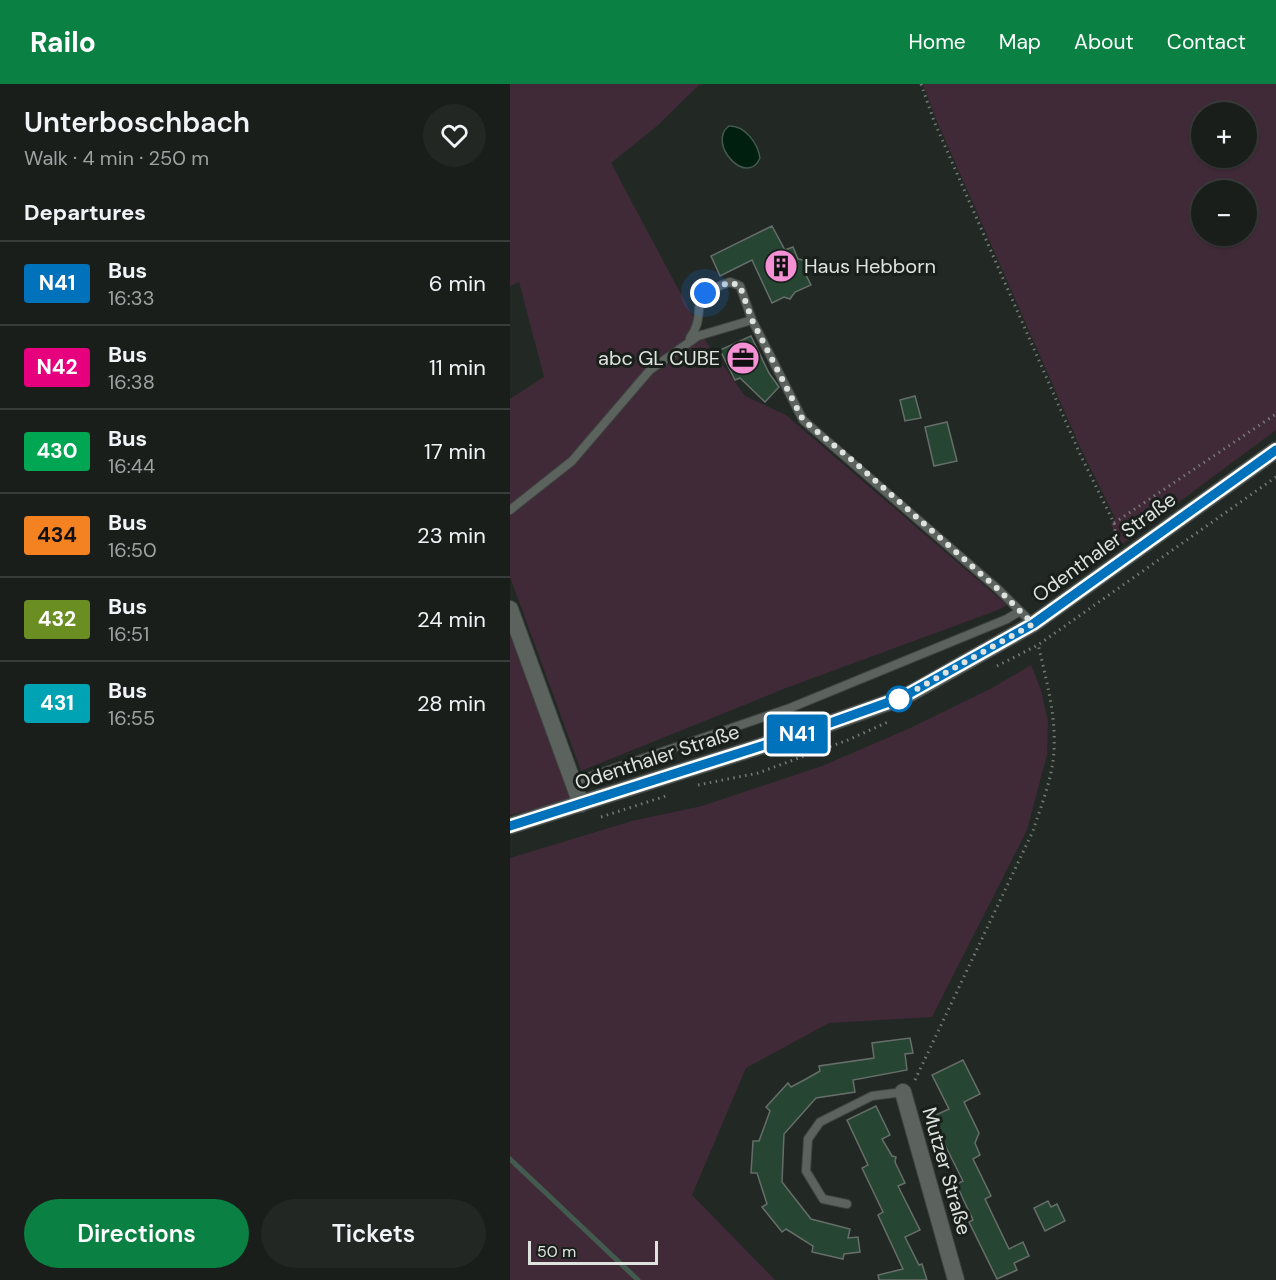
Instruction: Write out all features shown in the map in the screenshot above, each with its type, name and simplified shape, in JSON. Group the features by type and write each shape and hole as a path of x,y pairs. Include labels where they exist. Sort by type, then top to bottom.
{"main road":[{"name":"Odenthaler Straße","path":"510,826 791,736 903,697 1033,624 1276,450"},
{"path":"510,609 582,804"},
{"name":"Mutzer Straße","path":"903,1092 956,1280"}],"lane":[{"path":"687,342 695,332 700,302 705,293 730,282 740,286 752,320 803,420 852,460 999,590 1033,624"},
{"path":"510,510 572,461 650,370 698,336 752,320"},
{"path":"574,782 790,708 1006,619 1020,611"},
{"name":"Mutzer Straße","path":"847,1204 823,1199 806,1172 808,1139 820,1122 872,1096 903,1092"}],"path":[{"path":"921,84 934,121 1080,454 1114,523 1113,538 1101,550 1049,583 1020,611"},
{"path":"1114,523 1276,414"},
{"path":"903,1092 916,1078 1033,831 1046,789 1054,752 1053,709 1033,624"}],"shaded area":[{"path":"510,84 704,84 699,85 657,126 611,163 707,343 745,396 786,415 1007,605 786,688 581,771 510,577 510,399 544,377 519,282 510,286"},
{"path":"923,84 1276,84 1276,430 1120,546 1111,524 1115,518 1081,449 936,119"},
{"path":"729,126 745,132 754,141 760,158 754,166 746,168 738,166 725,152 722,142 723,133"},
{"path":"510,616 576,799 510,815"},
{"path":"1031,665 1041,690 1048,722 1047,755 1027,830 932,1017 829,1023 746,1068 692,1195 775,1280 510,1280 510,858 632,821 702,806 822,766 908,729 992,688"}],"building":[{"name":"Haus Hebborn","path":"772,226 785,250 793,247 798,259 803,260 806,264 805,273 811,285 795,292 790,299 784,297 772,303 752,260 720,276 711,256"},
{"name":"abc GL CUBE","path":"751,336 769,373 779,387 765,402 740,378 735,380 720,350"},
{"path":"915,396 921,418 905,421 900,400"},
{"path":"947,422 957,461 934,466 925,427"},
{"path":"910,1038 913,1053 905,1054 907,1070 853,1080 855,1092 816,1098 784,1134 782,1182 811,1219 850,1229 848,1238 858,1237 860,1252 844,1254 843,1259 812,1252 813,1246 786,1229 782,1232 762,1207 767,1204 757,1173 751,1173 753,1141 759,1141 770,1111 766,1107 788,1083 791,1087 806,1079 820,1071 819,1066 874,1058 872,1043"},
{"path":"963,1060 980,1094 964,1102 979,1133 975,1143 980,1155 973,1159 991,1196 985,1199 1009,1249 1023,1242 1029,1256 1014,1263 1017,1270 997,1279 969,1222 973,1220 956,1184 963,1181 942,1139 934,1116 949,1109 932,1075"},
{"path":"876,1106 890,1135 882,1139 892,1156 896,1157 895,1162 905,1183 898,1186 920,1230 905,1237 919,1265 922,1264 927,1280 879,1280 878,1275 903,1269 878,1215 883,1212 862,1168 868,1165 847,1120"},
{"path":"1048,1201 1051,1207 1057,1204 1065,1221 1045,1231 1034,1208"}],"waterway":[{"path":"510,1159 638,1280"}],"bus line":[{"name":"N41","path":"510,826 802,733 903,697 1033,624 1276,450"}],"place":[{"name":"Haus Hebborn","path":"781,266"},
{"name":"abc GL CUBE","path":"743,358"}],"route":[{"path":"705,293 730,282 740,286 752,320 803,420 852,460 999,590 1033,624 899,699"}]}
